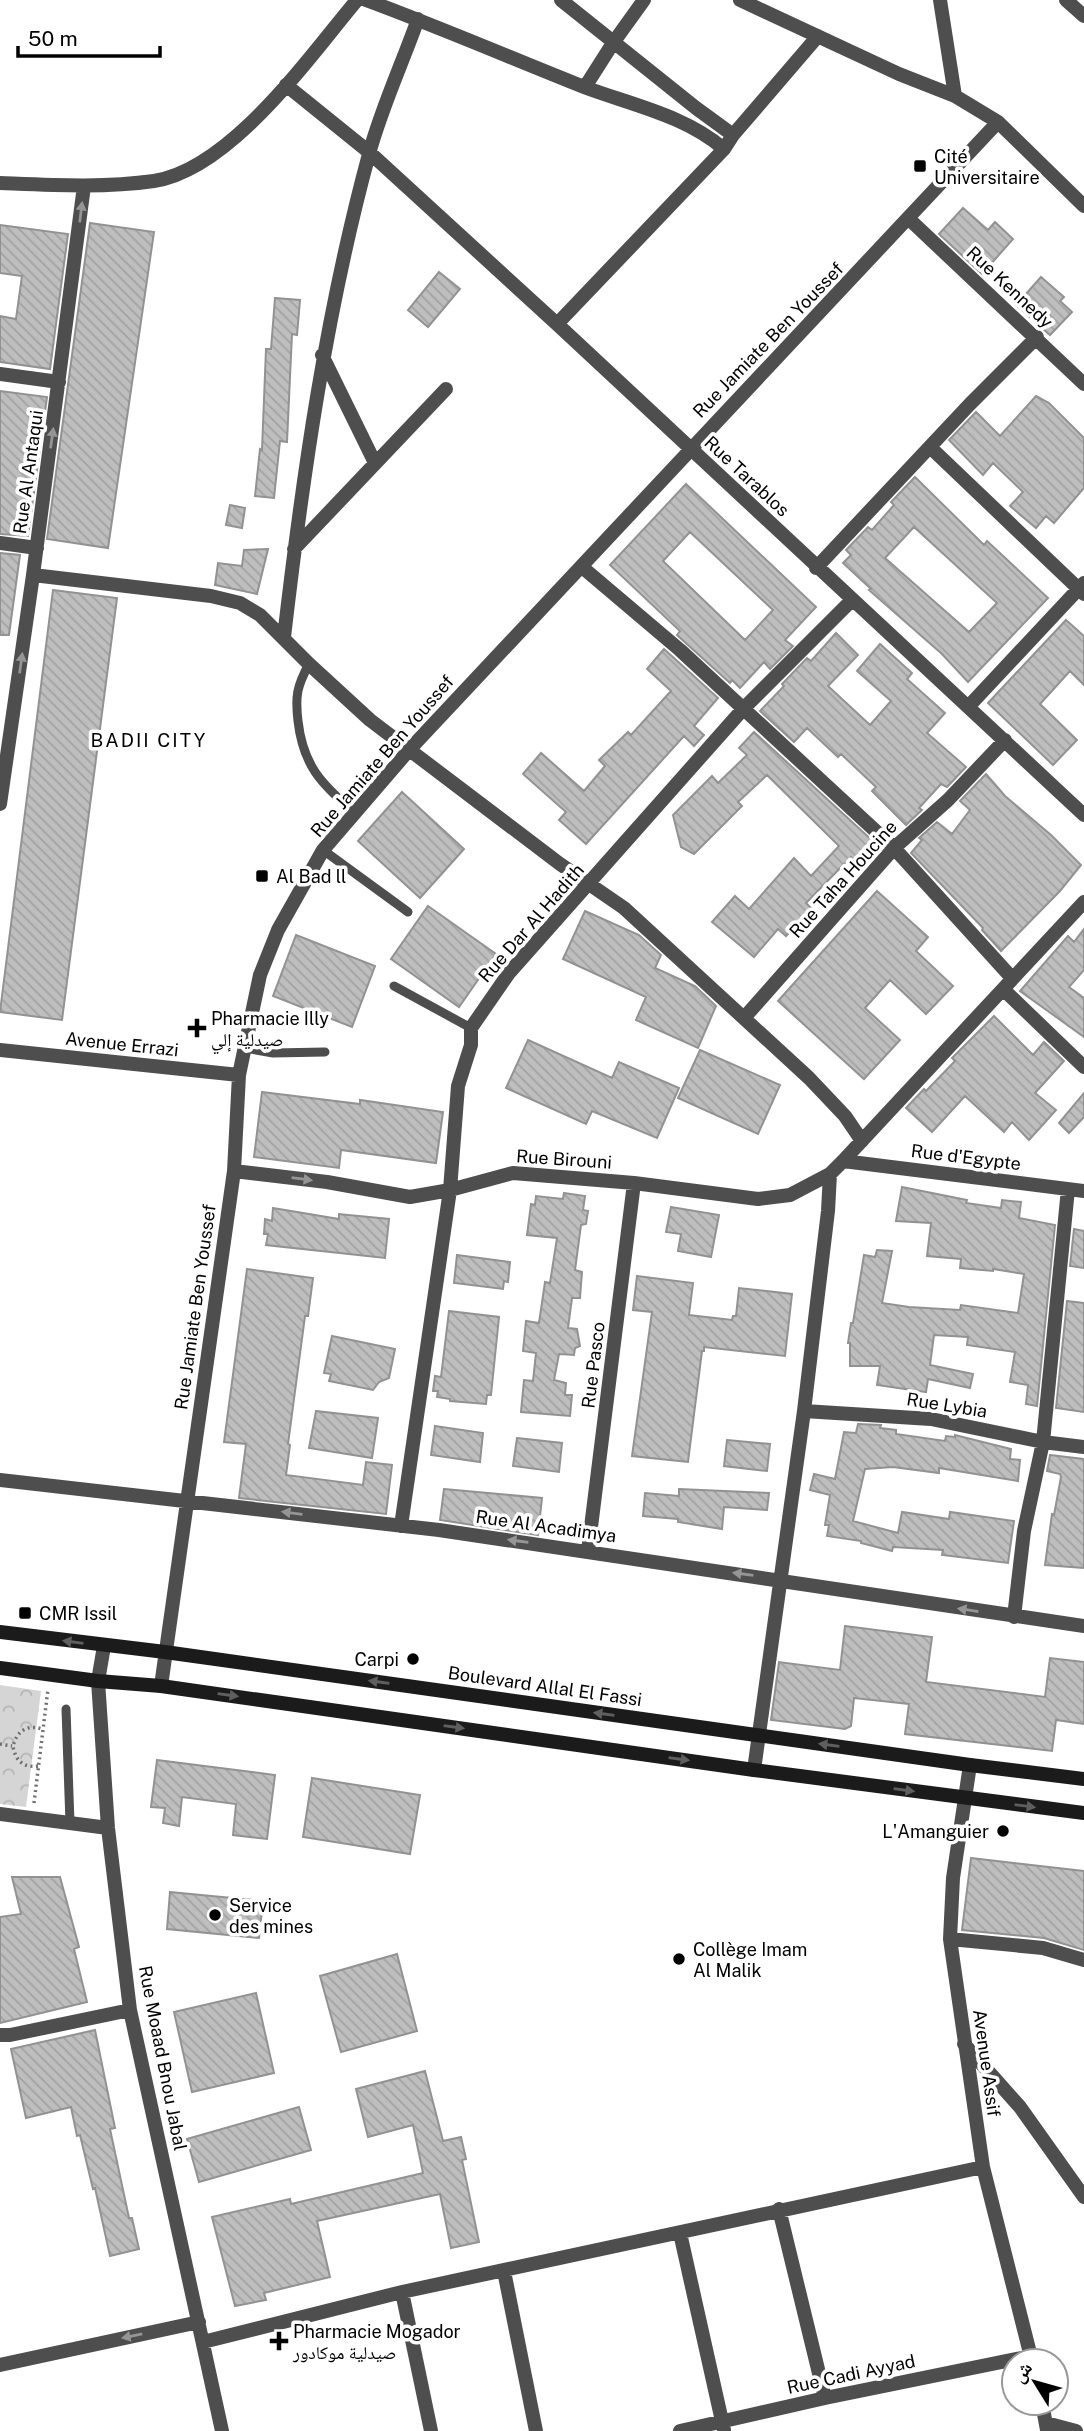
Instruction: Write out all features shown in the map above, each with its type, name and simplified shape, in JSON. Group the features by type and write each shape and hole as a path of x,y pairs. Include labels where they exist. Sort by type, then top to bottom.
{"main road":[{"name":"Boulevard Allal El Fassi","path":"0,1632 165,1652 1084,1779"},
{"path":"0,1668 161,1686 754,1770 1084,1813"}],"street":[{"path":"0,183 85,186 155,181 186,170 237,136 286,85 357,0"},
{"path":"366,0 585,87 687,123 710,136 724,149"},
{"path":"561,0 733,135"},
{"path":"585,87 644,0"},
{"path":"740,0 899,74 956,96 998,122 1084,206"},
{"path":"940,0 956,96"},
{"path":"1066,0 1083,12"},
{"path":"284,637 322,355 369,152 418,19"},
{"path":"557,324 724,149 818,36"},
{"name":"Rue Tarablos","path":"286,85 369,152 1084,815"},
{"name":"Rue Jamiate Ben Youssef","path":"161,1686 234,1171 239,1075 260,975 278,930 323,850 409,750 998,122"},
{"name":"Rue Al Antaqui","path":"0,804 7,706 33,575 85,186"},
{"name":"Rue Kennedy","path":"909,219 1084,384"},
{"path":"816,568 1037,337"},
{"path":"322,355 375,463"},
{"path":"0,374 59,382"},
{"path":"294,549 446,389"},
{"path":"930,447 1082,589 968,707"},
{"path":"0,543 37,548"},
{"path":"582,567 744,708 894,848 1008,984 1084,1067"},
{"path":"33,575 220,598 240,603 260,615 370,720 588,885 624,908 829,1099 862,1141"},
{"name":"Rue Dar Al Hadith","path":"401,1526 450,1190 458,1086 471,1045 471,1028 509,973 744,708 852,600"},
{"name":"Rue Taha Houcine","path":"744,1018 894,848 948,800 1005,740"},
{"name":"Rue Birouni","path":"234,1171 327,1182 410,1197 450,1190 513,1173 634,1183 758,1199 790,1195 830,1174 1084,902"},
{"name":"Avenue Errazi","path":"0,1050 239,1075"},
{"name":"Rue d'Egypte","path":"843,1161 1084,1191"},
{"path":"754,1770 804,1411 830,1174"},
{"name":"Rue Pasco","path":"588,1551 634,1183"},
{"path":"1014,1617 1024,1531 1043,1442 1068,1189"},
{"name":"Rue Lybia","path":"804,1411 931,1419 1043,1442 1084,1447"},
{"name":"Rue Al Acadimya","path":"0,1480 401,1526 588,1551 1084,1626"},
{"name":"Rue Moaad Bnou Jabal","path":"104,1646 98,1681 108,1828 130,2010 222,2431"},
{"name":"Avenue Assif","path":"970,1765 953,1878 950,1939 983,2167 1029,2347"},
{"path":"0,1814 108,1828"},
{"path":"950,1939 1043,1948 1084,1960"},
{"path":"0,2035 130,2010"},
{"path":"964,2044 999,2080 1084,2197"},
{"path":"203,2342 402,2292 983,2167"},
{"path":"779,2210 825,2398"},
{"path":"680,2233 724,2426"},
{"path":"504,2271 536,2431"},
{"path":"402,2292 431,2431"},
{"path":"0,2365 199,2322"},
{"name":"Rue Cadi Ayyad","path":"680,2431 724,2426 825,2398 1000,2364"},
{"path":"1047,2427 1076,2431"}],"lane":[{"path":"309,664 297,686 301,746 315,773 354,812"},
{"path":"323,850 408,912"},
{"path":"394,986 471,1028"},
{"path":"245,1048 273,1052 325,1052"},
{"path":"66,1709 71,1823"}],"path":[{"path":"32,1818 48,1687"},
{"path":"38,1766 24,1765 14,1754 13,1746 20,1731 27,1727 42,1729"},
{"path":"0,1744 13,1746"}],"green space":[{"path":"0,1685 41,1691 26,1807 0,1804"}],"building":[{"path":"963,208 988,230 995,222 1013,239 982,274 939,234"},
{"path":"90,223 154,232 108,548 47,539"},
{"path":"0,225 68,234 50,369 0,362 0,316 16,319 22,276 0,273"},
{"path":"439,272 460,289 428,327 408,310"},
{"path":"1041,277 1064,297 1060,301 1072,312 1050,335 1016,305"},
{"path":"275,298 300,300 297,335 292,334 287,442 280,441 274,498 255,496 260,449 262,450 266,349 271,349"},
{"path":"0,391 47,397 28,536 0,534"},
{"path":"1036,396 1049,403 1084,438 1084,488 1054,523 1046,516 1036,528 1010,506 1023,492 993,463 983,475 949,440 976,412 1000,436"},
{"path":"915,477 984,545 987,541 1048,598 968,682 942,654 869,590 871,589 843,563 851,555 846,550 868,527 872,530 894,505 891,502","holes":["914,527 997,603 969,632 885,558"]},
{"path":"686,484 816,607 785,640 793,646 770,669 764,662 740,688 732,680 730,683 677,635 680,631 610,565","holes":["690,532 773,610 745,640 663,561"]},
{"path":"230,505 245,508 242,528 226,525"},
{"path":"268,549 257,594 215,585 218,563 242,566 244,550"},
{"path":"0,553 20,555 9,635 0,635"},
{"path":"53,590 117,598 62,1020 0,1012"},
{"path":"1066,620 1084,636 1084,685 1070,671 1040,704 1077,740 1053,765 988,703"},
{"path":"836,633 858,655 828,686 870,725 891,701 857,671 880,644 912,673 907,679 945,713 927,733 966,767 947,787 941,784 919,808 922,810 906,825 872,791 876,787 841,754 838,757 807,728 794,742 760,711 807,658 811,661"},
{"path":"664,649 718,698 694,726 704,735 694,746 684,736 586,844 559,820 566,812 523,774 541,753 584,791 605,766 599,760 628,732 631,735 671,691 647,669"},
{"path":"754,732 875,843 856,862 851,857 806,903 812,909 786,936 778,929 754,957 712,922 735,896 749,909 794,858 811,876 839,846 767,775 738,802 742,806 694,854 681,847 673,815 712,776 718,783 747,755 739,748"},
{"path":"986,774 1005,796 1081,865 1060,891 1001,951 983,928 911,853 922,840 919,838 937,822 952,834 970,810 960,801"},
{"path":"402,792 464,849 420,898 358,841"},
{"path":"877,891 928,937 916,951 953,986 926,1014 890,980 865,1008 900,1040 864,1079 778,1001"},
{"path":"428,906 496,954 459,1007 391,959"},
{"path":"585,911 639,935 661,955 655,968 695,986 716,1006 698,1048 636,1020 646,997 563,959"},
{"path":"1084,929 1084,970 1069,987 1084,998 1084,1037 1020,991 1068,936 1074,942"},
{"path":"296,935 375,966 352,1027 273,996"},
{"path":"994,1016 1033,1055 1044,1042 1064,1061 1035,1093 1056,1110 1029,1140 1012,1122 1004,1132 965,1096 932,1132 906,1108 955,1061 952,1058"},
{"path":"528,1040 612,1078 619,1062 679,1088 657,1138 592,1111 586,1124 506,1088"},
{"path":"700,1050 780,1085 758,1134 678,1098"},
{"path":"262,1092 360,1104 360,1100 443,1112 436,1163 341,1150 339,1168 254,1157"},
{"path":"1084,1093 1084,1117 1069,1133 1059,1123"},
{"path":"902,1187 967,1200 966,1203 1001,1208 1002,1200 1021,1202 1019,1218 1055,1225 1037,1406 1026,1404 1028,1385 1010,1382 1015,1352 967,1345 968,1337 934,1335 930,1365 973,1374 970,1388 928,1379 926,1392 877,1385 880,1366 850,1366 848,1343 864,1255 875,1257 877,1250 892,1251 882,1303 960,1310 961,1305 1018,1313 1024,1274 960,1268 961,1259 927,1256 931,1223 896,1221"},
{"path":"564,1193 585,1196 583,1210 588,1211 586,1224 581,1225 575,1270 582,1272 580,1298 572,1298 568,1328 577,1329 580,1346 575,1348 574,1355 559,1354 554,1380 566,1383 565,1395 572,1395 570,1416 521,1412 524,1380 533,1381 536,1353 523,1351 526,1321 539,1323 545,1282 550,1283 557,1238 527,1235 531,1204 535,1205 536,1196 563,1199"},
{"path":"671,1207 719,1215 711,1257 678,1251 681,1234 666,1232"},
{"path":"273,1208 339,1219 339,1214 389,1219 385,1258 266,1245 268,1234 264,1234 265,1219 272,1221"},
{"path":"1074,1229 1084,1231 1084,1268 1070,1266"},
{"path":"457,1255 510,1262 508,1282 504,1281 503,1289 454,1283"},
{"path":"247,1269 313,1278 308,1316 305,1316 286,1475 363,1485 366,1462 392,1465 386,1514 239,1498 246,1444 224,1442"},
{"path":"637,1276 693,1283 689,1315 732,1320 733,1316 736,1316 739,1288 792,1294 785,1356 704,1347 688,1462 632,1456 652,1312 633,1310"},
{"path":"1067,1301 1084,1303 1084,1412 1056,1408"},
{"path":"449,1311 499,1317 491,1395 487,1395 486,1404 450,1401 437,1397 438,1391 433,1391 435,1376 441,1377"},
{"path":"332,1336 395,1349 389,1378 379,1382 373,1390 329,1381 331,1374 324,1373"},
{"path":"316,1411 378,1418 372,1458 309,1448"},
{"path":"858,1424 881,1425 880,1428 896,1430 896,1434 945,1441 946,1436 955,1435 1011,1449 1010,1459 1020,1460 1018,1481 939,1468 939,1473 893,1467 865,1469 853,1521 898,1533 902,1512 949,1519 950,1512 1014,1521 1008,1563 942,1555 943,1550 893,1547 892,1551 861,1541 827,1536 829,1525 825,1525 830,1495 810,1490 814,1474 835,1479 844,1432 856,1433"},
{"path":"435,1426 483,1433 480,1462 431,1455"},
{"path":"517,1438 562,1443 559,1472 513,1466"},
{"path":"727,1440 770,1444 767,1471 724,1466"},
{"path":"1050,1455 1084,1459 1084,1568 1045,1565 1052,1514 1054,1515 1061,1477 1060,1474 1047,1471"},
{"path":"444,1489 542,1498 538,1535 440,1520"},
{"path":"679,1489 769,1493 767,1510 724,1507 722,1529 678,1522 678,1519 643,1516 645,1493 679,1496"},
{"path":"845,1626 932,1637 926,1682 1045,1697 1050,1658 1084,1662 1084,1724 1056,1720 1052,1751 905,1734 909,1704 854,1698 851,1726 845,1729 771,1720 779,1662 840,1670"},
{"path":"157,1760 275,1775 267,1839 233,1835 236,1804 182,1797 179,1826 163,1823 165,1808 151,1807"},
{"path":"312,1778 420,1795 410,1854 303,1837"},
{"path":"971,1858 1084,1871 1084,1950 1044,1938 962,1930"},
{"path":"12,1877 60,1877 79,1947 74,1949 87,2002 0,2023 0,1917 21,1914"},
{"name":"Service des mines","path":"170,1892 263,1901 259,1938 167,1929"},
{"path":"397,1954 417,2031 341,2052 320,1976"},
{"path":"256,1993 274,2073 192,2092 174,2012"},
{"path":"95,2030 115,2128 110,2129 129,2218 132,2218 139,2249 110,2256 95,2188 93,2189 80,2135 77,2136 71,2107 26,2118 11,2049"},
{"path":"425,2071 443,2141 461,2137 466,2159 462,2160 479,2242 451,2248 440,2194 317,2221 330,2277 264,2293 266,2300 235,2306 212,2217 290,2199 291,2204 423,2173 413,2125 368,2137 356,2089"},
{"path":"299,2107 311,2150 199,2182 187,2139"}],"place":[{"name":"Cité Universitaire","path":"920,166"},
{"name":"Al Bad ll","path":"262,876"},
{"name":"Pharmacie Illy صيدلية إلي","path":"197,1028"},
{"name":"CMR Issil","path":"25,1613"},
{"name":"Carpi","path":"413,1659"},
{"name":"L'Amanguier","path":"1003,1831"},
{"name":"Service des mines","path":"215,1915"},
{"name":"Collège Imam Al Malik","path":"679,1959"},
{"name":"Pharmacie Mogador صيدلية موكادور","path":"279,2341"}],"district":[{"name":"BADII CITY","path":"149,740"}]}
